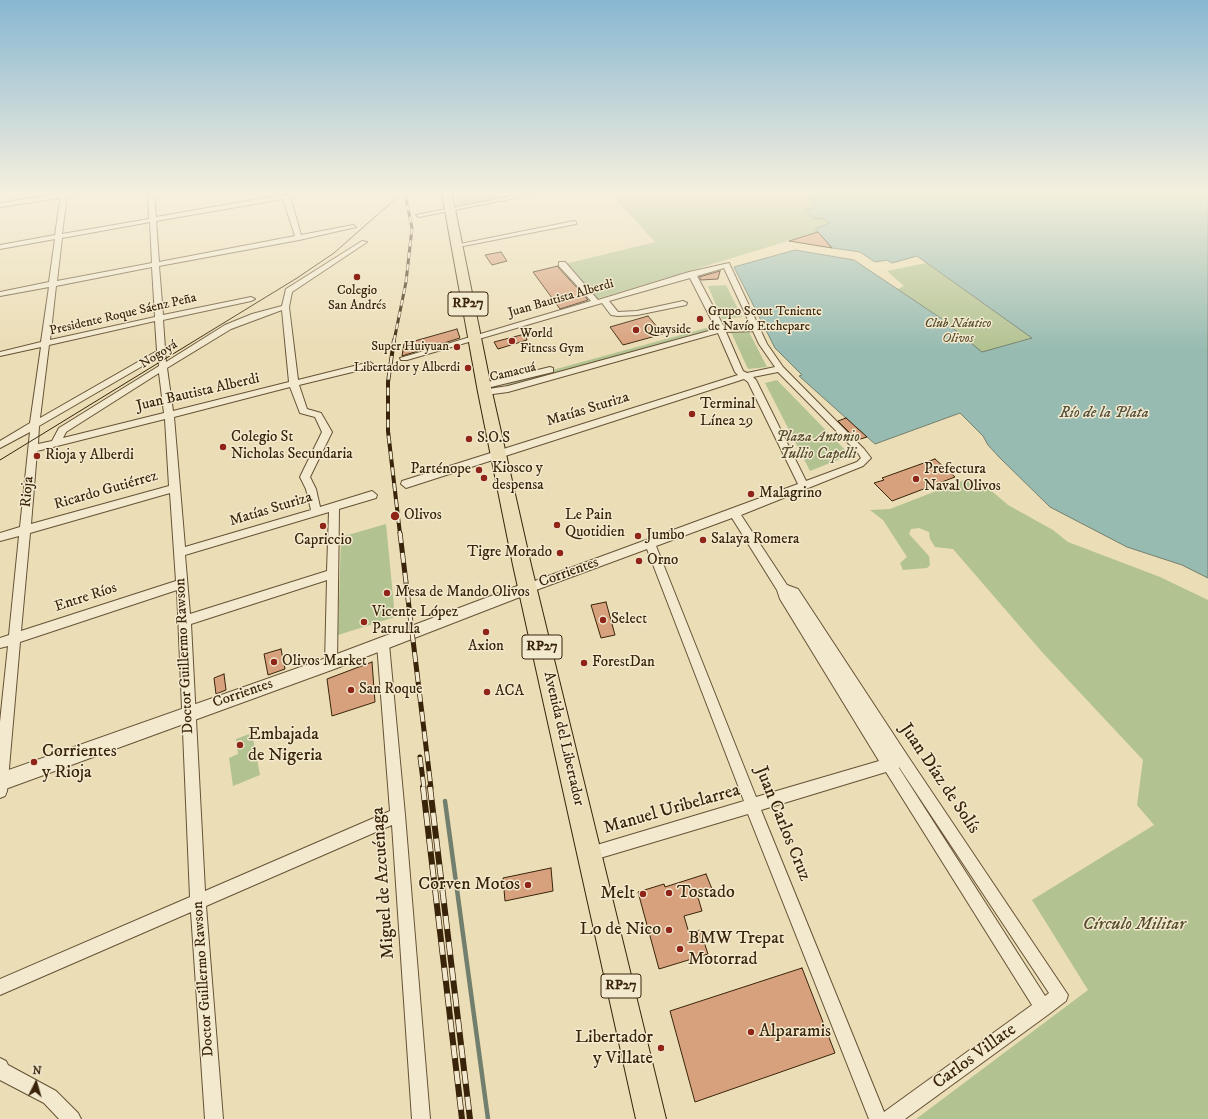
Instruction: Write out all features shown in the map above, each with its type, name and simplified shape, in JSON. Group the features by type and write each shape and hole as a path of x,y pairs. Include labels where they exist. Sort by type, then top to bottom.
{"main road":[{"name":"Avenida del Libertador","path":"458,246 474,337 528,588 651,1119"}],"street":[{"name":"Rioja","path":"0,791 32,449 57,246"},
{"name":"Doctor Guillermo Rawson","path":"155,246 161,352 169,415 185,621 198,901 214,1119"},
{"path":"0,294 254,246"},
{"path":"316,512 311,489 305,477 327,432 318,415 303,411 294,385 285,307 289,291 358,246"},
{"path":"562,264 600,301 618,314 637,313 684,303"},
{"name":"Juan Bautista Alberdi","path":"404,358 726,264 754,325"},
{"path":"692,274 719,327 739,372 752,380 804,486"},
{"name":"Presidente Roque Sáenz Peña","path":"0,354 251,299"},
{"name":"Nogoyá","path":"57,441 62,430 228,327 255,316 285,307"},
{"path":"754,325 763,344 780,369"},
{"name":"Camacuá","path":"485,388 508,389 554,372 719,327 754,325"},
{"path":"0,445 161,352"},
{"name":"Juan Bautista Alberdi","path":"32,449 57,441 294,385 370,365"},
{"name":"Matías Sturiza","path":"406,484 499,453 745,376 780,369"},
{"name":"Corrientes","path":"0,782 189,714 331,656 383,644 528,588 734,513 860,464 866,458 861,451 780,369"},
{"name":"Ricardo Gutiérrez","path":"0,537 174,488"},
{"name":"Matías Sturiza","path":"179,553 372,495"},
{"path":"331,656 334,506"},
{"name":"Juan Díaz de Solís","path":"734,513 783,589 784,596 889,765 1043,1008"},
{"name":"Juan Carlos Cruz","path":"650,543 753,807 878,1119"},
{"path":"185,621 333,574"},
{"name":"Entre Ríos","path":"0,643 182,584"},
{"name":"Juan Díaz de Solís","path":"783,589 794,592 902,760 1060,995"},
{"name":"Miguel de Azcuénaga","path":"383,644 398,815 421,1119"},
{"name":"Manuel Uribelarrea","path":"590,854 753,807 902,760"},
{"path":"0,987 398,815"},
{"name":"Carlos Villate","path":"890,1119 1060,995"},
{"path":"0,1067 2,1071 50,1097 72,1119"}],"green space":[{"path":"638,246 771,246 593,300 561,265"},
{"name":"Club Náutico Olivos","path":"926,263 1033,338 914,383 926,309 896,290 904,286 887,271"},
{"path":"726,285 742,317 722,319 708,286"},
{"path":"710,327 712,331 507,387 505,383"},
{"path":"748,330 767,367 748,369 731,332"},
{"name":"Plaza Antonio Tullio Capelli","path":"777,380 850,455 810,471 765,383"},
{"name":"Círculo Militar","path":"967,479 980,481 1008,505 1053,530 1068,542 1160,577 1208,600 1208,1119 916,1119 1088,990 1032,900 1154,825 1137,805 1143,760 1042,652 953,549 935,547 930,539 929,532 919,528 911,529 909,534 929,556 930,565 927,568 903,570 900,563 907,557 883,520 870,510 890,509"},
{"path":"386,524 395,617 338,635 341,537"},
{"path":"252,733 260,775 233,786 229,758 238,754 236,739"}],"water":[{"name":"Río de la Plata","path":"830,246 1208,246 1208,578 1182,565 1127,547 1050,507 999,457 988,445 983,436 960,413 875,444 799,376 802,375 775,348 734,267 795,250 854,260 939,317 982,352 1032,338 917,256 892,263 887,260 875,262 860,252 832,248"}],"building":[{"path":"501,252 507,261 492,265 485,255"},
{"path":"558,266 588,300 560,309 533,272"},
{"path":"720,271 718,279 701,280 699,277"},
{"name":"Quayside","path":"648,316 663,334 623,345 610,327"},
{"path":"457,329 460,338 402,356 404,344"},
{"name":"World Fitness Gym","path":"525,334 527,340 498,349 494,342"},
{"path":"846,418 867,437 857,440 838,421"},
{"name":"Prefectura Naval Olivos","path":"935,459 955,477 892,501 874,483 884,480 882,478"},
{"name":"Select","path":"606,602 615,635 601,638 591,605"},
{"name":"Olivos Market","path":"281,649 285,669 268,675 264,654"},
{"name":"San Roque","path":"372,662 375,702 332,716 327,679"},
{"path":"224,674 226,690 216,694 214,678"},
{"name":"Corven Motos","path":"551,868 553,891 505,901 503,878"},
{"path":"706,874 712,889 697,894 702,911 684,916 689,933 700,930 708,954 659,969 638,892 664,884 665,887"},
{"name":"Alparamis","path":"802,968 835,1053 695,1102 670,1011"}],"waterway":[{"path":"445,801 488,1119"}],"tram line":[{"path":"0,460 297,278 342,246"}],"railway":[{"path":"394,341 406,282 410,246"},
{"path":"394,340 388,382 388,431 400,534"},
{"path":"400,533 431,788"},
{"path":"420,757 424,788"},
{"path":"423,787 462,1119"},
{"path":"430,787 470,1119"}],"place":[{"name":"Colegio San Andrés","path":"357,277"},
{"name":"Grupo Scout Teniente de Navío Etchepare","path":"700,319"},
{"name":"Quayside","path":"636,330"},
{"name":"World Fitness Gym","path":"512,341"},
{"name":"Super Huiyuan","path":"457,347"},
{"name":"Libertador y Alberdi","path":"468,368"},
{"name":"Terminal Línea 29","path":"692,414"},
{"name":"S.O.S","path":"469,439"},
{"name":"Colegio St Nicholas Secundaria","path":"223,447"},
{"name":"Rioja y Alberdi","path":"37,456"},
{"name":"Parténope","path":"479,470"},
{"name":"Kiosco y despensa","path":"484,478"},
{"name":"Prefectura Naval Olivos","path":"916,479"},
{"name":"Malagrino","path":"751,494"},
{"name":"Olivos","path":"395,516"},
{"name":"Le Pain Quotidien","path":"557,525"},
{"name":"Capriccio","path":"323,526"},
{"name":"Jumbo","path":"638,536"},
{"name":"Salaya Romera","path":"703,540"},
{"name":"Tigre Morado","path":"560,553"},
{"name":"Orno","path":"639,561"},
{"name":"Mesa de Mando Olivos","path":"387,593"},
{"name":"Select","path":"603,620"},
{"name":"Vicente López Patrulla","path":"364,622"},
{"name":"Axion","path":"486,632"},
{"name":"Olivos Market","path":"274,662"},
{"name":"ForestDan","path":"584,663"},
{"name":"San Roque","path":"351,690"},
{"name":"ACA","path":"487,692"},
{"name":"Embajada de Nigeria","path":"240,745"},
{"name":"Corrientes y Rioja","path":"34,762"},
{"name":"Corven Motos","path":"528,885"},
{"name":"Tostado","path":"669,893"},
{"name":"Melt","path":"643,894"},
{"name":"Lo de Nico","path":"669,930"},
{"name":"BMW Trepat Motorrad","path":"680,949"},
{"name":"Alparamis","path":"751,1032"},
{"name":"Libertador y Villate","path":"661,1048"}]}
